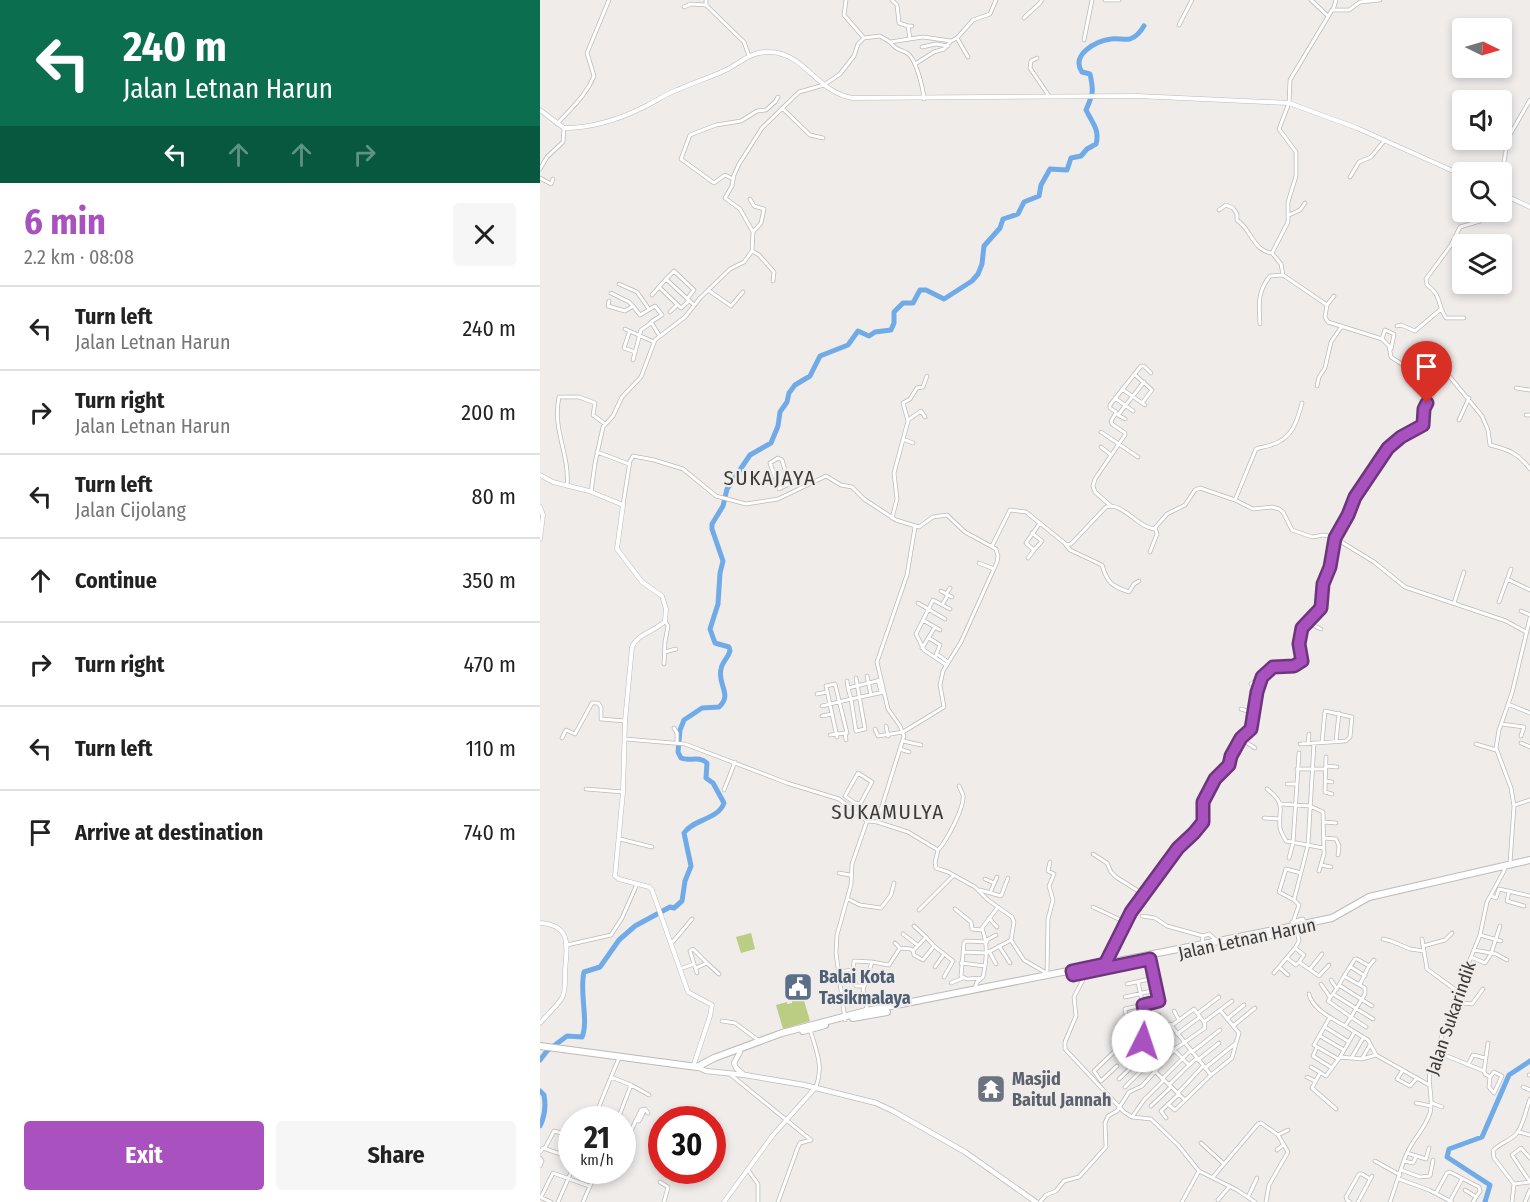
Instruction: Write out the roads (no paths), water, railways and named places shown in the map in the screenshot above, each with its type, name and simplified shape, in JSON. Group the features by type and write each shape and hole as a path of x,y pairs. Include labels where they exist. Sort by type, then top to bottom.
{"main road":[{"name":"Jalan Letnan Harun","path":"1292,927 1334,921 1371,901 1530,862"},
{"name":"Jalan Letnan Harun","path":"712,1061 714,1058 759,1041 845,1018 1073,973 1105,964 1150,959 1332,918 1369,897 1434,884"},
{"name":"Jalan Letnan Harun","path":"933,1000 1048,974 1087,972 1202,945 1221,943"},
{"path":"845,1018 866,1011 933,1000"},
{"name":"Jalan Letnan Harun","path":"712,1061 783,1035 845,1018"},
{"path":"542,1046 745,1075 816,1087 856,1097 889,1109 986,1166 1038,1202"},
{"path":"740,1052 734,1063 739,1072 745,1075"},
{"path":"695,1067 712,1061"}],"street":[{"path":"557,124 575,103 584,97 592,83 595,74 587,52 609,0"},
{"path":"706,0 706,5"},
{"path":"846,0 844,15 864,38"},
{"path":"892,0 897,6 899,23 910,26 910,39"},
{"path":"915,64 933,52 948,46 972,20 990,14 996,0"},
{"path":"1024,18 1042,0"},
{"path":"1084,40 1092,0"},
{"path":"1105,0 1119,0"},
{"path":"1179,25 1192,0"},
{"path":"1311,0 1328,16"},
{"path":"1272,253 1288,222 1288,202 1296,177 1296,155 1279,129 1289,103 1290,80 1336,0"},
{"path":"1332,10 1349,10 1360,2 1380,0"},
{"path":"684,7 691,4 706,5 744,42 749,56"},
{"path":"591,492 597,452 605,424 613,416 622,397 641,377 654,342 659,335 686,317 693,304 731,268 745,261 752,251 753,232 740,209 726,199 739,164 762,128 799,92 824,85 844,69 864,38 880,36 898,51 909,54 915,64 924,95"},
{"path":"890,42 932,37 951,41"},
{"path":"957,38 968,57"},
{"path":"922,47 936,44 948,46"},
{"path":"540,110 564,128 603,122 626,115 761,52 785,55 834,93 844,97 924,95 1174,97 1289,103 1358,128 1452,170"},
{"path":"1037,58 1031,61 1030,68 1049,96"},
{"path":"733,179 726,175 714,183 681,159 690,135 716,125 741,121 757,111 766,110 778,97"},
{"path":"1504,162 1508,138 1530,100"},
{"path":"782,108 808,134 823,138"},
{"path":"540,169 547,157 563,142 564,128"},
{"path":"1350,177 1359,162 1371,157 1385,140"},
{"path":"540,178 551,184 553,178"},
{"path":"750,199 754,206 764,209 761,223 753,232"},
{"path":"1512,199 1530,207"},
{"path":"1289,215 1300,210 1305,203"},
{"path":"1219,210 1227,205 1233,208 1238,214 1237,220 1245,225 1248,236 1257,243 1261,250 1272,253 1281,264 1283,275"},
{"path":"1464,318 1446,318 1436,292 1426,284 1426,277 1451,245 1460,227 1477,222"},
{"path":"752,251 759,255 774,272 773,281"},
{"path":"652,295 659,287 666,279 673,272 694,290 681,308 659,287"},
{"path":"1260,324 1258,299 1269,277 1283,275 1325,304"},
{"path":"666,279 693,304"},
{"path":"619,284 637,292 649,309"},
{"path":"664,292 671,284"},
{"path":"708,290 731,306 743,292"},
{"path":"611,292 629,302 640,315 655,305 662,314 641,330 633,360"},
{"path":"1334,296 1325,304 1326,321 1382,339 1390,350"},
{"path":"609,301 608,306 625,311 633,306"},
{"path":"670,312 676,305"},
{"path":"1397,326 1401,325 1415,331 1441,309"},
{"path":"651,322 659,335"},
{"path":"1317,386 1331,342 1342,326"},
{"path":"625,329 654,342"},
{"path":"1382,339 1385,330 1394,334 1390,350 1391,357 1437,387"},
{"path":"629,332 624,347 636,352"},
{"path":"1125,419 1109,407 1143,365 1151,373"},
{"path":"1122,389 1144,404 1152,390 1134,374"},
{"path":"892,518 897,499 894,473 908,420 904,402 910,399 917,388 922,387 927,376"},
{"path":"1251,684 1259,681 1273,667 1294,666 1302,661 1300,637 1306,622 1316,616 1321,608 1323,584 1330,567 1335,538 1355,497 1388,448 1401,437 1423,425 1425,408 1445,376 1458,385 1482,416 1488,430 1490,445 1504,448 1520,457 1530,469"},
{"path":"1143,382 1111,422 1125,434 1095,479 1093,486 1095,492 1111,506 1129,515 1144,527 1155,528"},
{"path":"1516,388 1530,390"},
{"path":"567,486 566,465 558,425 559,397 579,397 595,403 593,415 605,424"},
{"path":"1115,398 1133,411"},
{"path":"1459,420 1469,398"},
{"path":"1235,500 1256,449 1277,442 1292,430 1298,422 1302,403"},
{"path":"908,420 921,411 925,417"},
{"path":"1101,432 1138,457"},
{"path":"903,439 913,443"},
{"path":"1101,447 1112,455"},
{"path":"597,452 629,464"},
{"path":"664,664 668,626 662,597 642,582 617,549 630,458 635,456 674,466 683,470 716,496 749,504 786,496 815,480 828,476 841,485 852,487 864,499 892,518 915,527 935,517 946,515 965,532 992,546 998,556 961,642 947,663 940,685 944,706 903,732 877,736 875,729"},
{"path":"778,458 782,460 789,484 783,488 777,489 770,463 778,458"},
{"path":"540,475 623,505"},
{"path":"783,488 786,496"},
{"path":"1155,528 1167,514 1185,505 1198,488 1235,500 1253,509 1272,507 1283,512 1295,531 1312,537 1324,535 1335,538 1374,562 1398,584 1506,621 1527,633"},
{"path":"1066,545 1071,544 1104,508 1111,506"},
{"path":"540,507 543,515 540,539"},
{"path":"992,546 1010,510 1026,512 1070,550 1103,566 1104,575 1114,586 1129,592 1139,581"},
{"path":"1034,550 1026,544 1040,523"},
{"path":"878,822 903,741 903,732 888,709 879,680 877,662 907,575 915,527"},
{"path":"1150,552 1157,536 1155,528"},
{"path":"1028,558 1042,541 1032,533"},
{"path":"979,563 994,569"},
{"path":"1499,602 1511,569"},
{"path":"1454,603 1464,572"},
{"path":"1507,579 1530,590"},
{"path":"942,605 949,595 950,588"},
{"path":"941,591 949,595"},
{"path":"947,663 922,648 916,633 933,600 950,609"},
{"path":"918,603 945,619"},
{"path":"1508,866 1514,806 1511,788 1496,750 1501,724 1527,633 1530,616 1521,611"},
{"path":"923,620 940,630"},
{"path":"666,621 637,639 632,645 620,839 615,876 652,890 689,993 712,1006 695,1067"},
{"path":"1306,622 1321,629"},
{"path":"922,648 935,627"},
{"path":"929,638 940,645 936,656"},
{"path":"665,652 676,649"},
{"path":"867,676 871,695"},
{"path":"830,735 837,736 866,727 856,678"},
{"path":"848,688 879,680"},
{"path":"847,681 856,731"},
{"path":"1105,964 1125,922 1143,894 1183,843 1203,822 1203,802 1215,779 1229,765 1231,756 1241,738 1251,729 1259,681"},
{"path":"837,736 827,692 827,685 836,684 846,740"},
{"path":"817,694 827,692"},
{"path":"822,706 883,692"},
{"path":"562,738 566,730 575,734 592,703 601,706 601,719 626,721"},
{"path":"1508,704 1530,713"},
{"path":"1241,710 1254,713"},
{"path":"1300,744 1345,742 1349,739 1353,719 1339,713 1324,712 1322,742"},
{"path":"1336,742 1339,713"},
{"path":"822,716 832,714"},
{"path":"1501,724 1524,727 1521,736"},
{"path":"886,726 888,736"},
{"path":"674,728 679,743"},
{"path":"1308,744 1309,734"},
{"path":"1241,738 1255,748"},
{"path":"625,739 679,743 735,762 787,783 839,799 867,821 878,822 908,832 938,850"},
{"path":"903,741 921,746"},
{"path":"1294,900 1308,846 1314,743"},
{"path":"1476,744 1496,750"},
{"path":"1521,744 1530,747"},
{"path":"900,749 909,752"},
{"path":"1288,858 1293,843 1299,753"},
{"path":"1326,757 1325,792 1332,794"},
{"path":"724,790 735,762"},
{"path":"1297,770 1337,767"},
{"path":"858,773 872,782 860,804 855,803 845,796 858,773"},
{"path":"1326,781 1332,782"},
{"path":"1287,784 1296,784"},
{"path":"959,786 963,796 962,803 950,836 938,850 935,866 978,889 1001,896 1008,878"},
{"path":"586,789 623,792"},
{"path":"1267,789 1278,798 1281,804 1280,832 1286,841 1323,848"},
{"path":"1514,806 1530,800"},
{"path":"851,808 855,803"},
{"path":"1281,804 1310,806 1323,812 1324,838 1319,871"},
{"path":"1264,818 1280,819"},
{"path":"845,1018 836,952 838,932 851,885 850,875 855,852 867,821"},
{"path":"1324,822 1336,823"},
{"path":"1324,838 1335,838 1338,841 1338,855"},
{"path":"620,839 652,847"},
{"path":"1093,854 1107,863 1116,877 1143,894"},
{"path":"1048,974 1048,919 1053,900 1049,887 1054,874 1048,871 1050,862"},
{"path":"1321,865 1331,867"},
{"name":"Jalan Sukarindik","path":"1390,1202 1407,1153 1425,1126 1432,1104 1429,1075 1436,1052 1457,991 1480,935 1491,896 1508,866"},
{"path":"1275,973 1299,941 1292,927 1299,905 1279,892 1286,869 1301,873"},
{"path":"839,873 850,875"},
{"path":"919,910 953,876"},
{"path":"990,893 997,877"},
{"path":"985,879 994,883"},
{"path":"848,899 859,905 881,908 891,895 894,883"},
{"path":"567,945 611,936 637,884"},
{"path":"978,889 1014,921 1011,940 1024,960 1048,974"},
{"path":"1491,896 1496,898 1499,889 1530,896"},
{"path":"1509,891 1507,901 1524,906"},
{"path":"981,930 998,907"},
{"path":"1093,907 1125,922"},
{"path":"955,909 970,922 972,929 981,930"},
{"path":"1142,916 1154,918 1167,926 1203,936 1209,934 1221,943"},
{"path":"989,918 997,927"},
{"path":"671,944 692,919"},
{"path":"540,922 556,926 561,930 565,935 567,945 562,997 540,1023"},
{"path":"914,926 953,962 944,977"},
{"path":"1471,957 1484,963 1491,954 1500,926"},
{"path":"974,990 976,983 983,978 988,954 987,941 981,930"},
{"path":"1423,946 1444,940 1452,933"},
{"path":"903,934 917,945"},
{"path":"974,990 961,974 964,943 966,941 987,941 996,935"},
{"path":"1480,935 1501,940"},
{"path":"1202,945 1203,936"},
{"path":"912,950 926,937"},
{"path":"1383,939 1410,949 1424,951"},
{"path":"1422,939 1427,969 1457,991"},
{"path":"963,952 988,954 1011,940"},
{"path":"895,943 900,948 912,950"},
{"path":"912,950 914,956 922,960 934,946"},
{"path":"999,946 1010,963"},
{"path":"863,986 856,986 853,962 889,965 900,948"},
{"path":"1287,958 1295,965 1299,962 1304,955 1295,948"},
{"path":"696,968 690,951 693,949 718,974"},
{"path":"1474,950 1496,954 1507,960"},
{"path":"692,957 698,953"},
{"path":"935,967 944,954"},
{"path":"988,954 996,964"},
{"path":"1310,970 1322,954"},
{"path":"1366,1027 1329,1003 1356,958 1369,966"},
{"path":"1124,1059 1120,1035 1127,1021 1125,1009 1158,1002 1150,959"},
{"path":"1360,984 1374,960"},
{"path":"865,962 867,974"},
{"path":"866,1011 868,1001 863,986 872,962"},
{"path":"1299,962 1320,976 1329,964"},
{"path":"680,969 696,968 707,963"},
{"path":"962,963 985,966"},
{"path":"1350,967 1365,976"},
{"path":"1279,968 1288,975"},
{"path":"838,972 853,970"},
{"path":"1087,972 1074,998 1076,1016 1064,1046 1065,1049 1099,1082 1120,1108 1132,1117 1151,1119 1178,1145 1199,1171 1230,1186 1255,1202"},
{"path":"1344,976 1360,984 1366,990 1345,1026"},
{"path":"951,983 965,978 983,978"},
{"path":"1127,984 1154,978"},
{"path":"1331,980 1338,987 1372,1006"},
{"path":"1121,1048 1142,1042 1149,1033 1138,982"},
{"path":"1321,984 1332,996 1373,1019"},
{"path":"1453,1002 1472,1004 1483,989"},
{"path":"1125,996 1156,990"},
{"path":"1309,994 1313,1002 1330,1017 1364,1037 1371,1044 1376,1055 1430,1085"},
{"path":"1177,1034 1219,997"},
{"path":"1204,1022 1232,1001"},
{"path":"1227,1019 1244,1005"},
{"path":"1233,1026 1255,1008"},
{"path":"1038,1202 1046,1195 1056,1191 1064,1181 1079,1177 1100,1156 1106,1145 1106,1119 1120,1108 1127,1094 1141,1086 1175,1049 1205,1028 1204,1022 1194,1009 1171,1026 1168,1025 1141,1054 1142,1058 1119,1079"},
{"path":"1239,1009 1245,1016"},
{"path":"1168,1104 1174,1110 1210,1075 1233,1057 1239,1034 1220,1010"},
{"path":"1174,1011 1179,1020"},
{"path":"1127,1021 1159,1014"},
{"path":"1330,1017 1314,1045 1339,1058 1362,1059 1376,1055"},
{"path":"722,1021 735,1023 759,1041"},
{"path":"1171,1026 1210,1075"},
{"path":"1324,1026 1349,1042"},
{"path":"724,1202 785,1120 816,1087 820,1068 810,1029"},
{"path":"1120,1035 1149,1029"},
{"path":"1132,1117 1144,1100 1182,1058 1220,1030"},
{"path":"1311,1067 1327,1075 1355,1032"},
{"path":"1319,1035 1344,1050"},
{"path":"1352,1057 1364,1037"},
{"path":"1127,1094 1124,1089 1165,1042 1175,1049 1189,1065"},
{"path":"1166,1118 1161,1111 1204,1067 1236,1043"},
{"path":"1484,1071 1488,1043"},
{"path":"1150,1106 1189,1065 1219,1044"},
{"path":"1362,1059 1371,1044"},
{"path":"1317,1047 1313,1056 1332,1068"},
{"path":"1099,1082 1094,1071 1114,1052"},
{"path":"1436,1052 1484,1071 1490,1077"},
{"path":"1468,1065 1473,1054 1485,1058"},
{"path":"599,1106 619,1058"},
{"path":"1142,1058 1185,1100"},
{"path":"1099,1082 1117,1066"},
{"path":"1403,1069 1397,1078 1410,1087 1417,1077"},
{"path":"1494,1072 1502,1076 1494,1093 1489,1087 1490,1077 1494,1072"},
{"path":"1320,1073 1312,1088 1336,1108"},
{"path":"730,1074 811,1140 800,1143 778,1202"},
{"path":"611,1077 649,1095"},
{"path":"1307,1077 1315,1081"},
{"path":"623,1106 631,1085"},
{"path":"1524,1087 1530,1089"},
{"path":"1175,1098 1181,1104"},
{"path":"1512,1202 1514,1184 1493,1153 1496,1147 1519,1132 1530,1099"},
{"path":"1416,1103 1442,1107"},
{"path":"636,1121 638,1122 645,1109 648,1113"},
{"path":"1213,1178 1223,1163 1259,1123 1278,1136 1288,1154 1269,1185 1266,1202"},
{"path":"1278,1136 1288,1130"},
{"path":"540,1152 542,1148 545,1148 554,1131 558,1132"},
{"path":"1519,1132 1530,1134"},
{"path":"1201,1143 1223,1163"},
{"path":"1277,1150 1283,1145"},
{"path":"545,1148 558,1153"},
{"path":"1426,1158 1429,1148"},
{"path":"1514,1184 1530,1182 1512,1155 1521,1148 1530,1158"},
{"path":"1400,1175 1431,1176 1434,1161 1407,1153"},
{"path":"1404,1161 1413,1163 1416,1157"},
{"path":"540,1158 542,1160 540,1166"},
{"path":"1375,1161 1451,1201 1462,1178"},
{"path":"748,1170 758,1184 758,1202"},
{"path":"1182,1202 1199,1171"},
{"path":"1436,1193 1448,1172 1479,1187 1480,1191 1473,1202"},
{"path":"551,1202 542,1199 553,1173 558,1175"},
{"path":"1350,1202 1346,1197 1359,1174 1362,1174 1371,1177 1358,1202"},
{"path":"1248,1197 1257,1178"},
{"path":"558,1202 566,1184"},
{"path":"583,1202 590,1186 585,1184"},
{"path":"664,1184 668,1186 664,1202"},
{"path":"1218,1200 1230,1186"},
{"path":"1466,1190 1476,1197"},
{"path":"1525,1202 1530,1190"}],"waterway":[{"path":"540,1060 547,1051 567,1036 582,1037 585,1023 584,972 600,967 619,940 635,926 670,907 674,908 682,901 685,881 691,866 684,833 688,828 716,813 724,803 713,783 706,778 707,763 700,759 681,758 678,752 680,730 684,720 702,708 719,707 725,698 720,675 730,651 729,647 715,643 710,629 718,604 723,561 712,524 723,506 727,489 750,455 771,443 778,426 780,412 787,402 789,393 795,385 810,376 820,356 848,345 858,331 869,336 875,332 891,330 894,323 894,312 903,303 913,303 920,290 926,290 944,299 972,281 982,264 984,246 1000,228 1003,219 1018,214 1024,202 1039,196 1041,185 1050,169 1067,170 1071,158 1081,156 1096,144 1096,130 1086,110 1092,93 1090,74 1082,72 1079,60 1092,46 1111,39 1130,39 1144,26"},
{"path":"1485,1202 1490,1185 1447,1157 1449,1149 1482,1137 1509,1075 1530,1061"},
{"path":"540,1091 544,1095 545,1107 540,1126"}],"place":[{"name":"Balai Kota Tasikmalaya","path":"798,987"},
{"name":"Masjid Baitul Jannah","path":"991,1089"}],"district":[{"name":"SUKAJAYA","path":"770,478"},
{"name":"SUKAMULYA","path":"888,812"}]}
